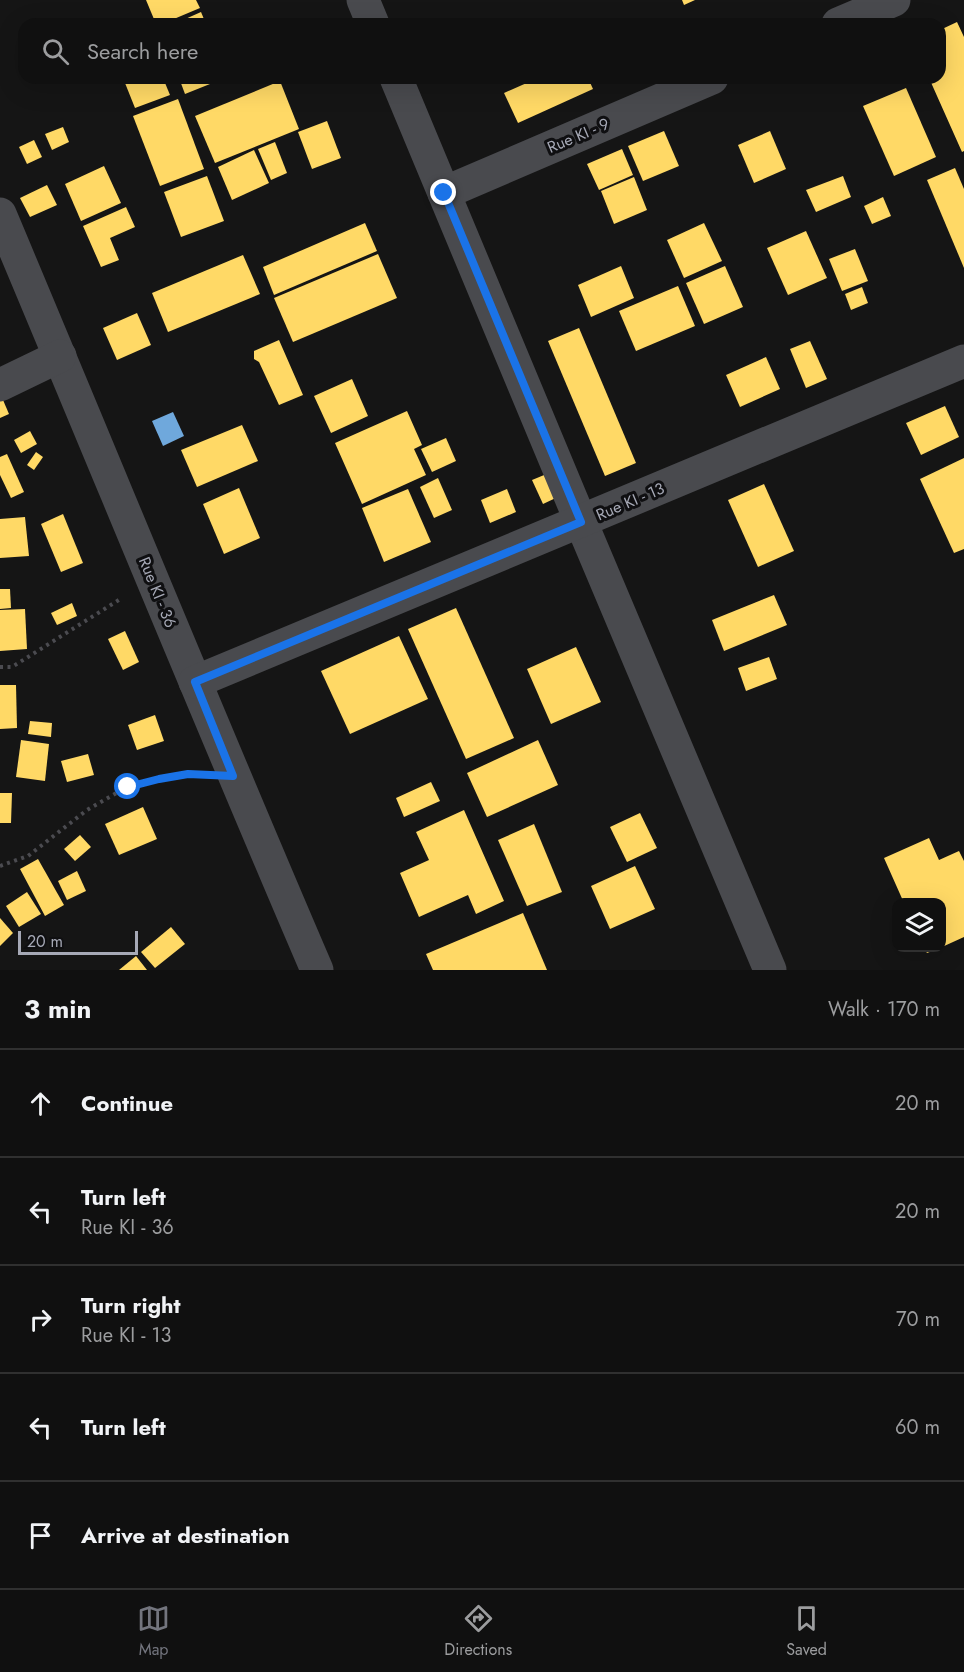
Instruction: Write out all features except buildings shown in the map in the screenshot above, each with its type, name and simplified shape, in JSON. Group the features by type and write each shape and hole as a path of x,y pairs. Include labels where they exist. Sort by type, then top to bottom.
{"street":[{"path":"363,0 370,18"},
{"path":"852,18 894,0"},
{"path":"399,84 770,970"},
{"name":"Rue KI - 9","path":"444,193 698,84"},
{"name":"Rue KI - 36","path":"0,214 233,776 317,970"},
{"path":"0,385 60,356"},
{"name":"Rue KI - 13","path":"195,682 964,361"}],"path":[{"path":"0,667 12,668 153,579"},
{"path":"0,866 28,856 87,810 128,787 188,774 233,776"}],"route":[{"path":"128,787 188,774 233,776 195,682 581,522 444,193"}]}
